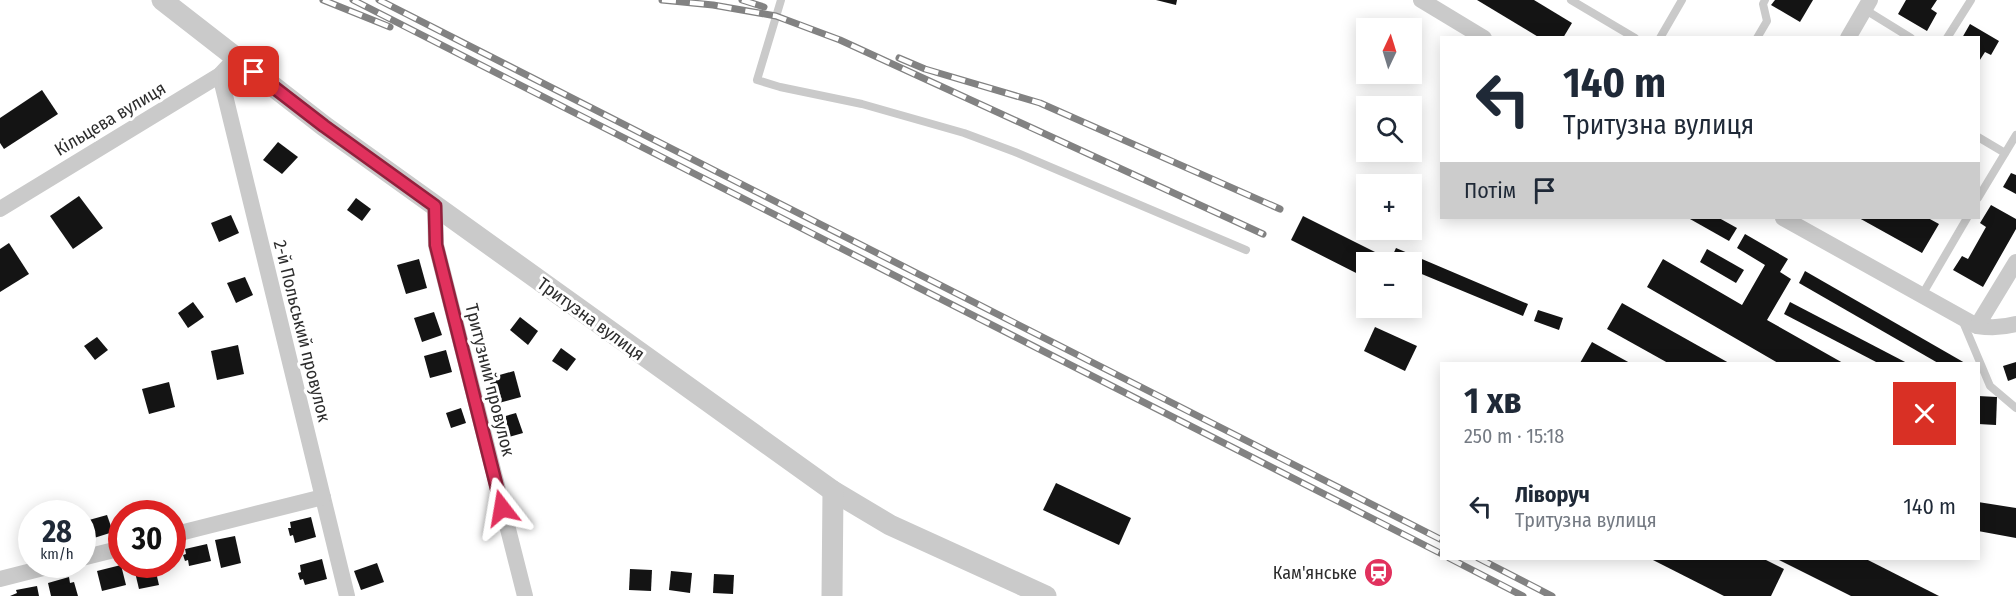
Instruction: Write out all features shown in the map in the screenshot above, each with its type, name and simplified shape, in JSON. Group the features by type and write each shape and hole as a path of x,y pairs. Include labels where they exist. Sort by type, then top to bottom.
{"street":[{"name":"Тритузна вулиця","path":"162,0 324,126 833,491 890,525 1046,596"},
{"path":"1421,0 1442,9 1481,36"},
{"path":"1849,36 1867,4"},
{"name":"Кільцева вулиця","path":"0,209 220,75 236,58"},
{"name":"2-й Польський провулок","path":"220,75 347,596"},
{"name":"Тритузний провулок","path":"435,206 436,245 525,596"},
{"path":"1785,219 1969,322 2006,327 2016,324"},
{"path":"1969,322 2016,262"},
{"path":"832,596 833,491"},
{"path":"186,531 323,497"},
{"path":"0,579 18,574"}],"lane":[{"path":"780,0 757,80 862,104 964,133 1015,152 1246,250"},
{"path":"1571,0 1632,36"},
{"path":"1661,36 1682,0"},
{"path":"1758,36 1767,21 1763,4 1765,0"},
{"path":"1948,36 1971,0"},
{"path":"1867,4 1908,36"},
{"path":"1980,195 2016,135"},
{"path":"1980,138 2006,153"},
{"path":"1922,295 1963,219"},
{"path":"1969,322 1990,386 2016,408"}],"building":[{"path":"1156,0 1177,0 1176,5"},
{"path":"1477,0 1534,0 1572,23 1564,36 1537,36"},
{"path":"1775,0 1813,0 1800,22 1771,5"},
{"path":"1906,0 1937,0 1931,9 1937,13 1927,31 1898,14"},
{"path":"1970,24 1999,41 1991,55 1985,52 1980,60 1980,36 1963,36"},
{"path":"42,90 58,114 4,149 0,143 0,118"},
{"path":"278,142 298,157 282,174 263,160"},
{"path":"2011,173 2016,175 2016,194 2003,187"},
{"path":"79,196 103,228 73,249 50,216"},
{"path":"356,198 371,209 362,221 347,210"},
{"path":"1991,205 2016,219 2016,229 1983,287 1953,270 1962,256 1968,259 1986,227 1980,223"},
{"path":"231,215 239,233 219,242 211,223"},
{"path":"1303,216 1375,252 1356,252 1356,273 1291,240"},
{"path":"1690,219 1721,219 1737,228 1729,241"},
{"path":"1861,219 1930,219 1939,224 1922,253"},
{"path":"1745,234 1788,259 1780,272 1791,279 1767,320 1841,362 1776,362 1647,287 1663,259 1742,305 1765,265 1737,248"},
{"path":"9,243 29,274 0,292 0,249"},
{"path":"1396,248 1405,252 1394,252"},
{"path":"1707,249 1744,270 1736,283 1700,262"},
{"path":"419,259 427,288 406,294 397,265"},
{"path":"1422,259 1528,304 1523,316 1422,274"},
{"path":"1805,271 1963,362 1936,362 1799,283"},
{"path":"245,277 253,295 236,303 227,283"},
{"path":"193,302 204,317 188,328 178,313"},
{"path":"1790,302 1905,362 1876,362 1784,314"},
{"path":"1622,303 1727,362 1666,362 1607,329"},
{"path":"1538,310 1563,318 1559,330 1534,321"},
{"path":"434,312 442,335 422,342 414,318"},
{"path":"520,317 538,331 528,345 510,330"},
{"path":"1375,327 1417,346 1405,371 1364,351"},
{"path":"97,337 108,350 95,360 84,346"},
{"path":"1592,342 1628,362 1581,362"},
{"path":"238,345 244,374 217,380 211,351"},
{"path":"561,348 576,359 567,371 552,361"},
{"path":"446,350 452,372 430,378 424,356"},
{"path":"2016,362 2016,378 2008,381 2003,366"},
{"path":"514,371 521,397 495,404 489,378"},
{"path":"169,382 175,407 149,414 142,389"},
{"path":"1980,396 1997,397 1996,425 1980,424"},
{"path":"461,408 466,423 451,428 446,413"},
{"path":"516,413 523,433 505,438 499,418"},
{"path":"1056,483 1131,518 1119,545 1043,510"},
{"path":"1980,502 2016,508 2016,538 1980,531"},
{"path":"107,515 108,534 96,537 96,518"},
{"path":"311,517 316,537 295,543 288,528 291,528 290,522"},
{"path":"235,536 241,563 221,568 215,540"},
{"path":"207,544 211,561 189,566 188,560 186,561 186,549"},
{"path":"322,559 327,579 305,585 298,573 301,572 300,565"},
{"path":"1653,560 1766,560 1784,569 1771,596 1724,596"},
{"path":"1779,560 1868,560 1939,596 1851,596"},
{"path":"377,563 384,582 361,590 354,571"},
{"path":"108,568 108,578 124,578 126,585 102,591 97,571"},
{"path":"630,569 652,570 651,591 629,590"},
{"path":"671,571 692,573 690,593 669,590"},
{"path":"714,574 734,575 733,594 713,593"},
{"path":"69,578 70,583 74,582 78,596 51,596 48,583"},
{"path":"136,578 157,578 159,585 139,589"},
{"path":"37,586 39,596 10,596 17,593 16,590"}],"railway":[{"path":"323,0 390,27"},
{"path":"353,0 1440,553"},
{"path":"379,0 1440,539"},
{"path":"662,0 713,5 776,16 840,40 1263,234"},
{"path":"742,0 764,7"},
{"path":"899,58 925,69 1040,103 1280,209"},
{"path":"1453,560 1523,596"},
{"path":"1482,560 1552,596"}],"place":[{"name":"Кам'янське","path":"1378,573"}],"route":[{"path":"254,72 435,206 436,245 502,508"}]}
